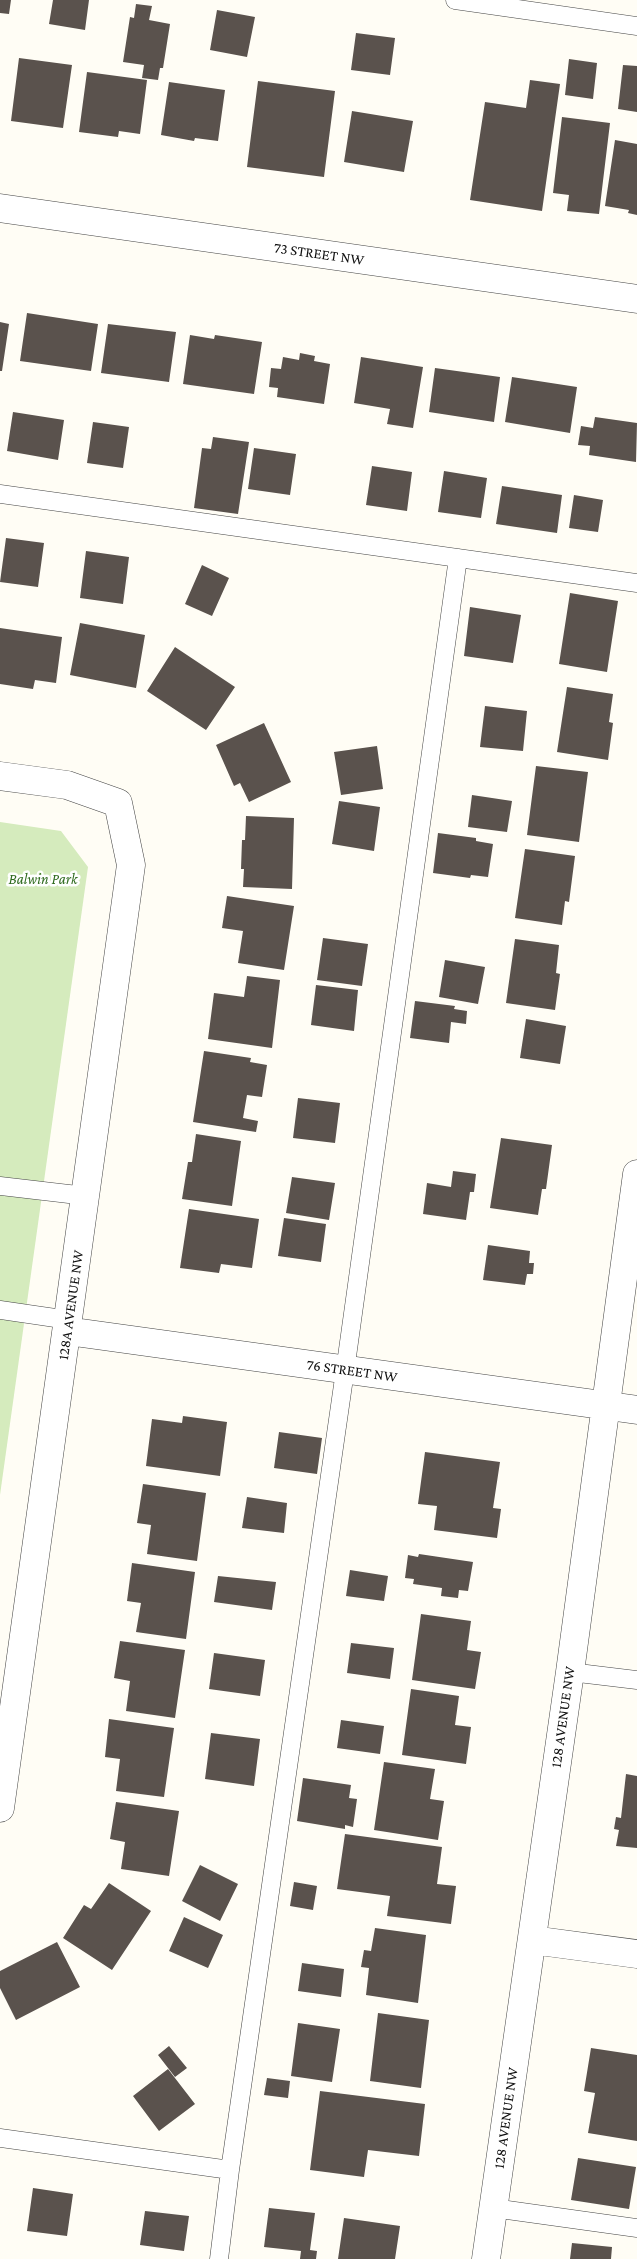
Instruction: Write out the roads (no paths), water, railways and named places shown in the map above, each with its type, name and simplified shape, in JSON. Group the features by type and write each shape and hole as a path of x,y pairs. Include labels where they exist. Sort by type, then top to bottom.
{"street":[{"name":"73 STREET NW","path":"0,208 637,299"},
{"name":"128A AVENUE NW","path":"0,776 67,785 118,803 131,865 0,1808"},
{"name":"128 AVENUE NW","path":"486,2259 570,1672 637,1174"},
{"name":"76 STREET NW","path":"68,1325 345,1371 637,1410"},
{"path":"532,1940 637,1954"}],"lane":[{"path":"455,0 637,26"},
{"path":"0,494 637,583"},
{"path":"219,2259 458,558"},
{"path":"0,1186 86,1196"},
{"path":"0,1310 68,1325"},
{"path":"570,1672 637,1680"},
{"path":"0,2138 230,2170"},
{"path":"493,2208 637,2228"}],"park label":[{"name":"Balwin Park","path":"43,879"}]}
